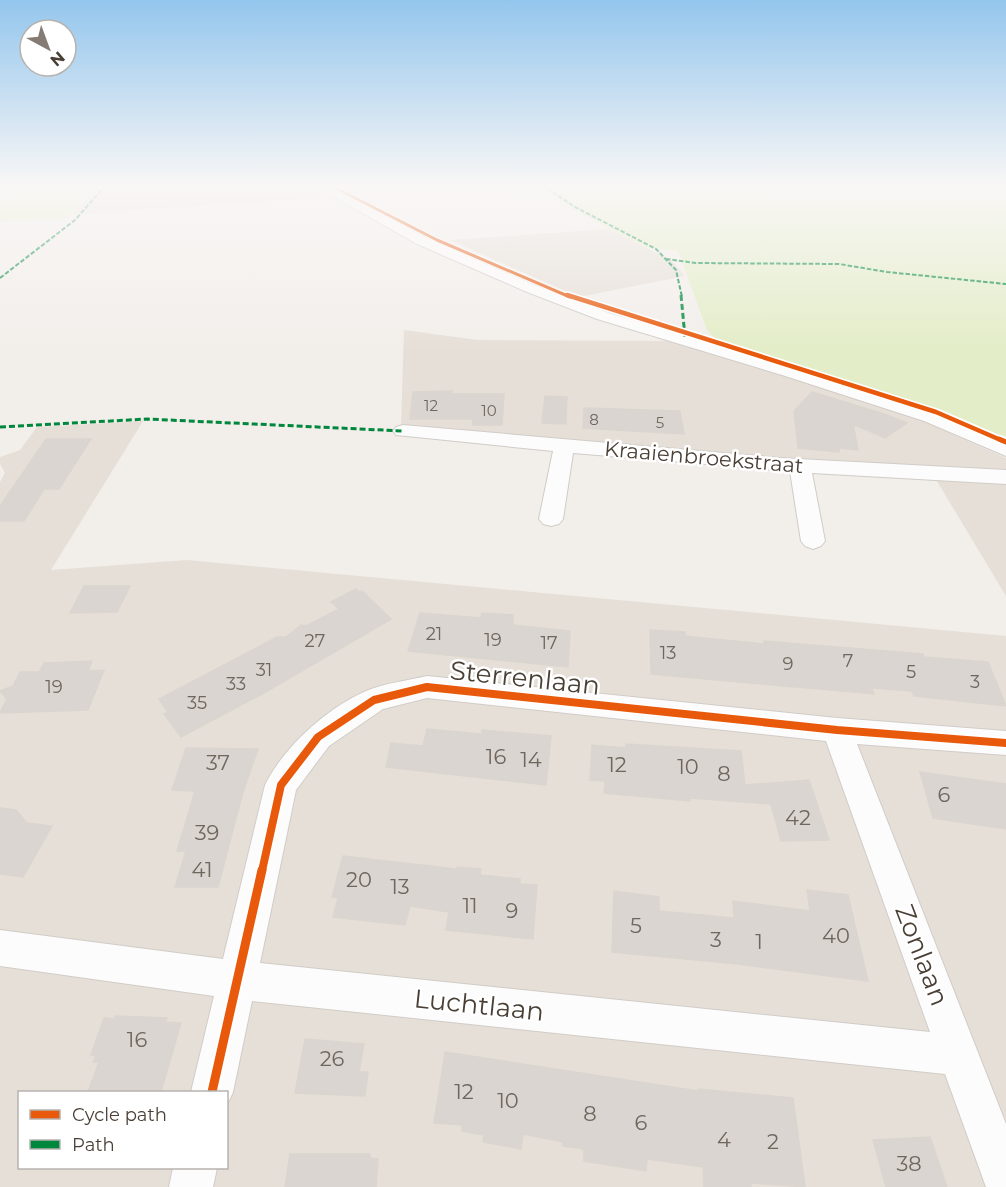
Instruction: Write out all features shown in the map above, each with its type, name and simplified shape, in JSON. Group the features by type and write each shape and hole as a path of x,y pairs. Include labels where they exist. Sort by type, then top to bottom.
{"street":[{"path":"421,240 532,289 603,316 788,371 931,417 1006,450"},
{"name":"Kraaienbroekstraat","path":"403,431 800,465 1006,477"},
{"path":"551,519 564,445"},
{"path":"800,465 813,541"},
{"name":"Sterrenlaan","path":"212,1091 281,785 318,737 374,700 427,687 837,730 1006,743"},
{"name":"Zonlaan","path":"837,730 1006,1181"},
{"name":"Luchtlaan","path":"0,948 237,980 960,1055"},
{"path":"191,1187 195,1169"}],"shaded area":[{"path":"451,240 631,240 672,261 685,276 579,297"},
{"path":"404,330 477,340 671,341 914,417 1006,458 1006,596 932,473 401,427"},
{"path":"143,421 51,570 187,560 1006,636 1006,1187 0,1187 0,482 5,473 0,464 0,457 20,450 37,427"}],"green space":[{"path":"632,240 1006,240 1006,439 934,408 717,341 707,330 678,251 645,247"}],"building":[{"path":"452,391 452,394 504,394 502,425 473,425 473,419 410,419 413,392"},
{"path":"812,392 907,423 885,438 853,424 858,450 839,448 839,452 798,448 794,411"},
{"path":"545,396 567,397 566,424 542,423"},
{"path":"584,408 680,411 684,434 583,428"},
{"path":"46,439 91,439 59,489 44,489 24,521 0,521 0,506"},
{"path":"84,586 130,586 117,612 70,613"},
{"path":"356,589 362,591 391,619 264,693 181,737 164,714 168,712 159,699 277,637 286,637 301,625 306,626 339,609 331,602"},
{"path":"420,613 481,618 482,613 513,615 513,625 570,631 568,667 408,651"},
{"path":"650,630 685,632 685,636 765,644 764,641 923,654 924,657 988,662 1006,706 914,696 912,691 872,688 874,694 651,674"},
{"path":"92,661 88,671 104,670 88,710 0,713 7,699 0,691 13,686 20,672 39,672 44,663"},
{"path":"427,729 482,734 482,730 551,736 546,785 386,767 391,743 423,746"},
{"path":"626,744 741,751 745,785 809,780 829,840 781,841 771,804 690,798 690,801 604,793 605,781 590,780 592,745 626,748"},
{"path":"186,748 258,749 243,792 218,887 175,887 186,851 177,851 195,791 172,790"},
{"path":"920,772 1006,784 1006,829 933,818"},
{"path":"0,808 16,810 27,823 52,826 23,877 0,874"},
{"path":"343,856 456,869 457,867 481,869 480,875 520,879 520,884 537,885 533,939 446,930 449,912 410,906 405,925 333,917 338,898 332,897"},
{"path":"807,890 848,895 868,981 738,964 612,952 614,891 659,897 659,911 734,918 733,901 810,911"},
{"path":"115,1016 167,1018 165,1022 181,1023 161,1091 88,1091 99,1062 93,1062 96,1056 91,1055 104,1018 114,1019"},
{"path":"305,1039 364,1044 359,1072 368,1072 365,1096 295,1093"},
{"path":"445,1052 698,1091 698,1089 793,1098 805,1187 751,1183 751,1187 704,1187 703,1167 647,1159 646,1171 584,1161 584,1149 563,1146 563,1142 523,1134 521,1149 483,1142 484,1135 462,1131 462,1125 434,1123"},
{"path":"930,1137 947,1187 886,1187 873,1140"},
{"path":"290,1154 370,1154 370,1158 378,1159 376,1187 285,1187"}],"marked path":[{"path":"0,278 49,240"},
{"path":"639,240 656,249 676,270 679,277 685,337"},
{"path":"666,259 696,263 839,264 887,272 1006,284"},
{"path":"0,427 147,419 403,431"}],"cycle path":[{"path":"438,240 578,300 936,412 1006,442"},
{"path":"212,1091 281,785 318,737 374,700 427,687 837,730 1006,743"}]}
